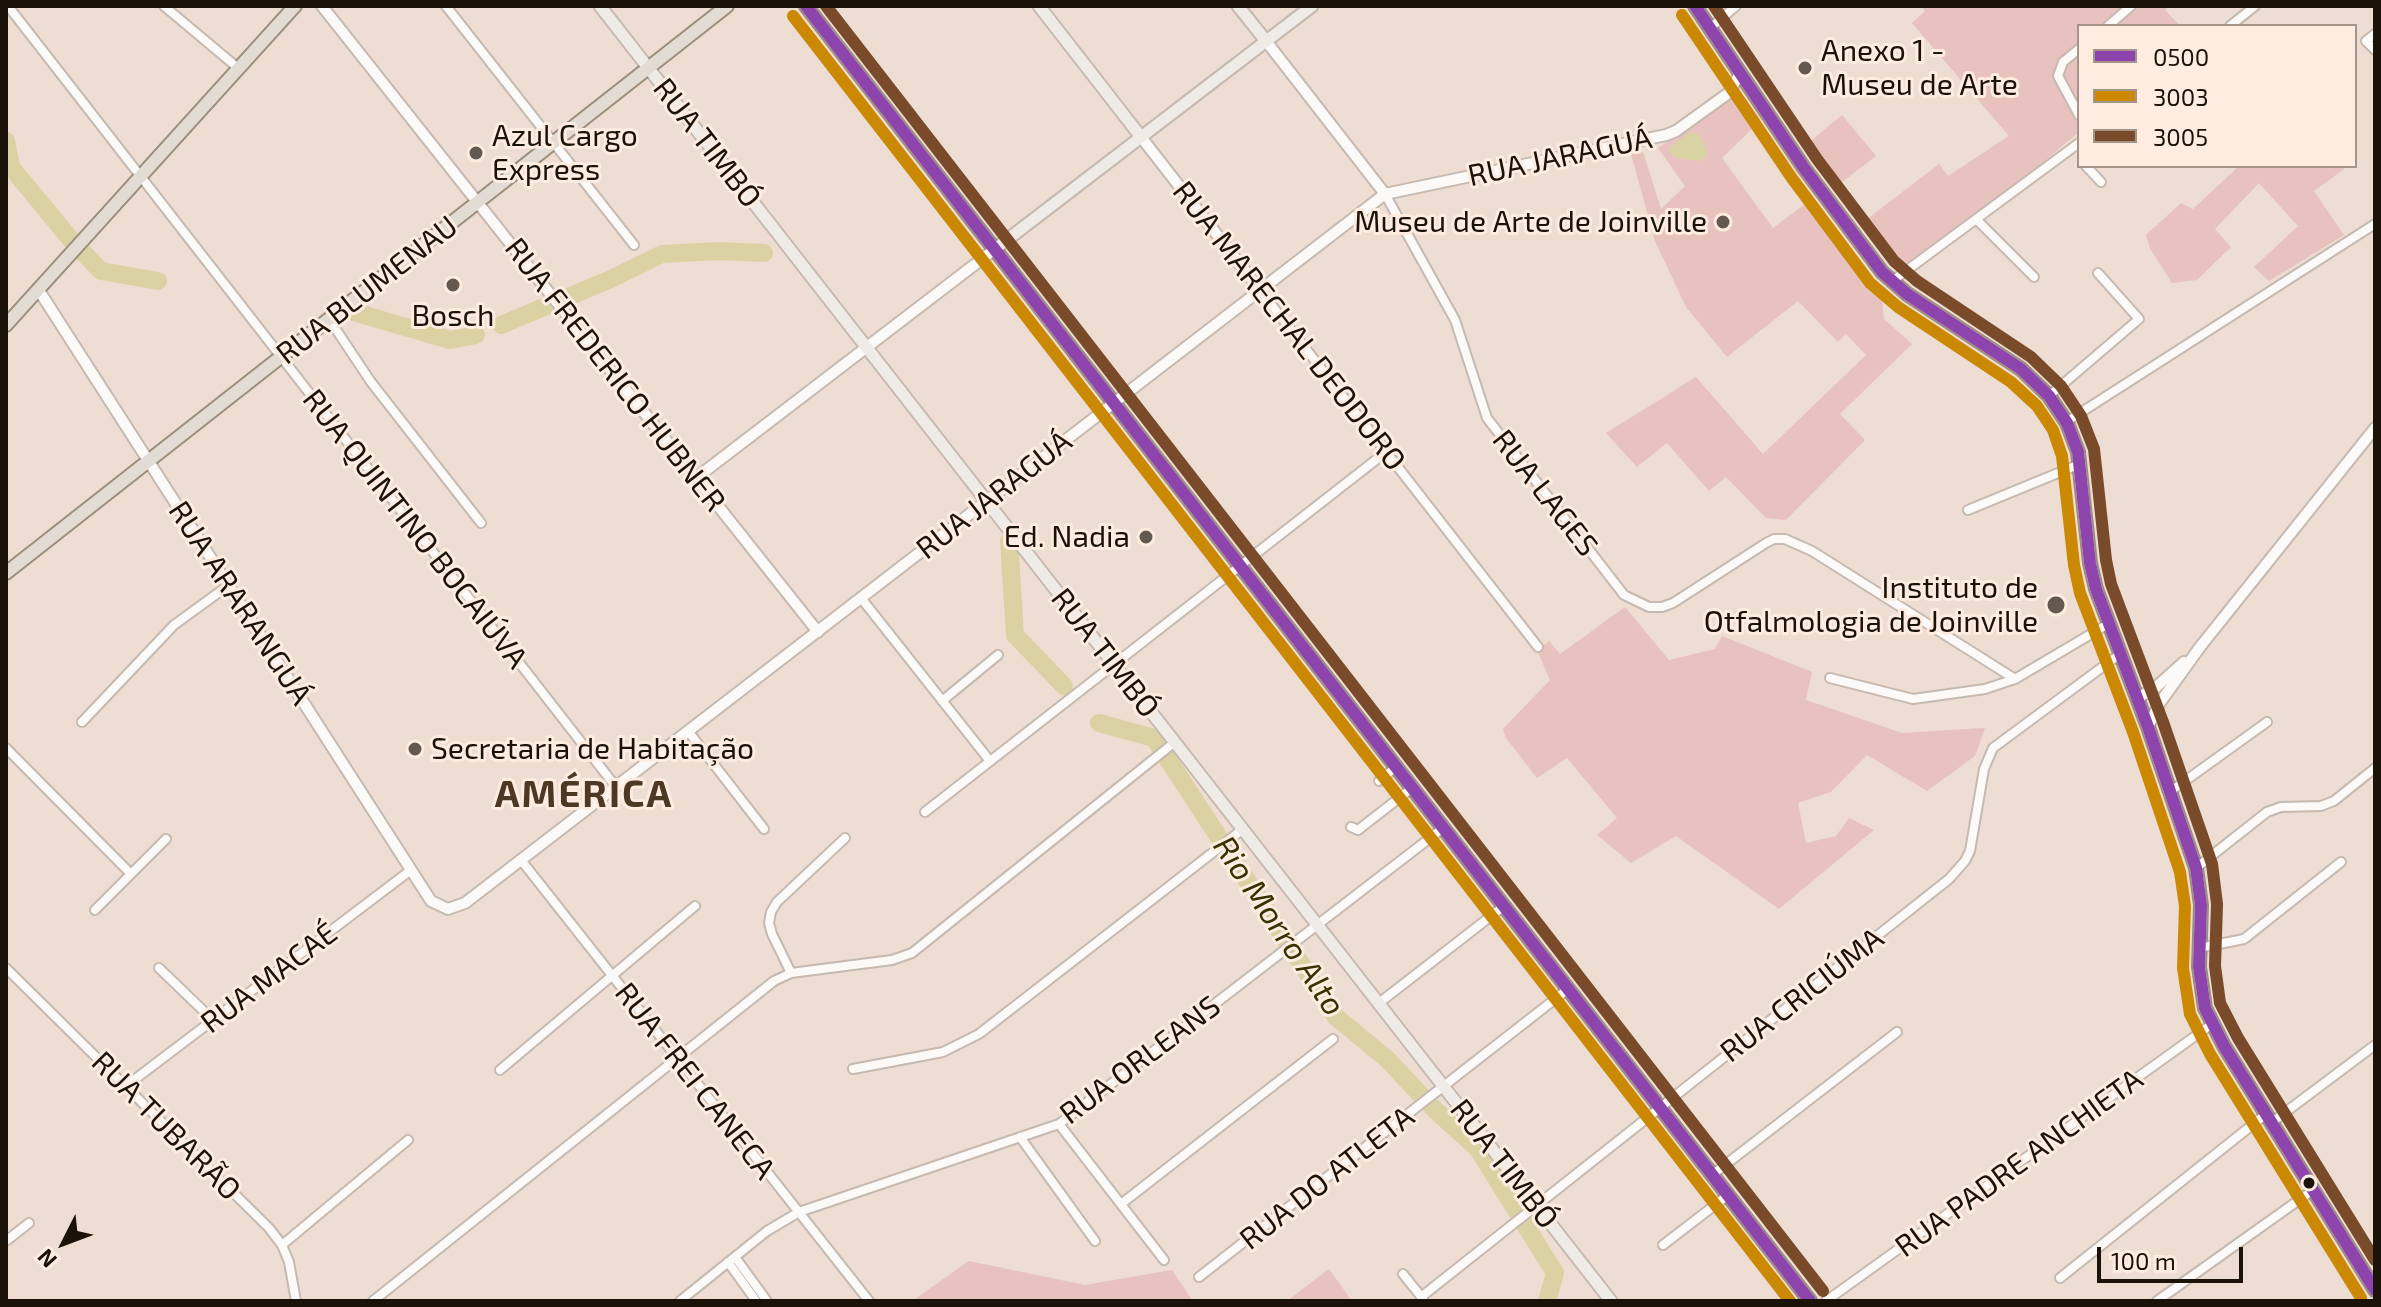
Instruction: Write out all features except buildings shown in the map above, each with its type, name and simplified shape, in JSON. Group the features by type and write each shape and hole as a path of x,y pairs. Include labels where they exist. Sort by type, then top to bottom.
{"main road":[{"path":"6,325 295,6"},
{"name":"RUA TIMBÓ","path":"600,6 1114,664 1172,745 1243,829 1379,1003 1532,1209 1611,1301"},
{"name":"RUA BLUMENAU","path":"6,573 727,6"},
{"path":"806,6 1810,1301"},
{"name":"RUA MARECHAL DEODORO","path":"1039,6 1141,137"},
{"name":"RUA LAGES","path":"1238,6 1266,41"},
{"path":"995,249 1312,6"},
{"path":"1695,6 1804,168 1891,282 2009,361 2049,396 2066,422 2080,464 2090,563 2108,624 2148,727 2196,868 2201,905 2199,948 2202,995 2212,1024 2373,1283"}],"street":[{"name":"RUA QUINTINO BOCAIÚVA","path":"8,6 616,787"},
{"path":"164,6 238,68"},
{"name":"RUA FREDERICO HUBNER","path":"322,6 818,632"},
{"path":"446,6 634,245"},
{"path":"1710,28 1736,6"},
{"path":"2110,24 2131,6"},
{"path":"2232,24 2255,6"},
{"path":"2375,34 2366,41 2375,50"},
{"name":"RUA LAGES","path":"1266,41 1385,194 1455,320 1487,418 1624,595 1649,607 1662,607 1766,543 1785,539 1812,551 2015,679"},
{"path":"2077,51 2063,62 2058,76 2077,111"},
{"name":"RUA JARAGUÁ","path":"448,909 465,903 1385,194 1666,135 1730,92 1740,73"},
{"name":"RUA MARECHAL DEODORO","path":"1141,137 1538,647"},
{"path":"1891,282 2077,144"},
{"path":"2071,149 2077,156"},
{"path":"2088,168 2101,182"},
{"path":"1976,219 2034,277"},
{"path":"2066,422 2375,224"},
{"path":"696,478 995,249"},
{"path":"2049,396 2139,319 2098,273"},
{"name":"RUA ARARANGUÁ","path":"38,289 431,901 448,909"},
{"path":"329,319 371,382 481,523"},
{"path":"2148,727 2159,704 2200,647 2375,428"},
{"path":"925,812 1386,452"},
{"path":"1968,510 2080,464"},
{"path":"82,722 174,625 229,585"},
{"path":"861,598 990,761"},
{"path":"1830,678 1913,699 1985,689 2015,679 2108,624"},
{"path":"2137,698 2154,689 2200,647"},
{"name":"RUA CRICIÚMA","path":"1422,1299 1958,871 1970,851 1984,769 1993,748 2120,654"},
{"path":"942,701 998,655"},
{"path":"2171,791 2267,722"},
{"path":"688,731 764,829"},
{"path":"373,1301 774,981 791,973 892,960 912,953 1172,745"},
{"path":"6,748 131,874"},
{"path":"1379,781 1396,767"},
{"path":"2196,868 2267,812 2281,807 2321,806 2334,801 2375,768"},
{"path":"1351,827 1358,830 1412,788"},
{"name":"RUA ORLEANS","path":"680,1301 767,1231 799,1212 1059,1124 1443,828"},
{"path":"853,1069 943,1052 979,1034 1243,829"},
{"path":"791,973 772,934 769,923 771,912 777,902 845,838"},
{"path":"95,910 166,839"},
{"name":"RUA FREI CANECA","path":"521,860 869,1301"},
{"path":"2199,948 2244,939 2341,862"},
{"name":"RUA MACAÉ","path":"126,1086 411,870"},
{"path":"500,1070 695,906"},
{"path":"1379,1003 1504,906"},
{"name":"RUA TUBARÃO","path":"6,968 249,1207 282,1245 292,1275 296,1301"},
{"path":"159,968 213,1020"},
{"name":"RUA DO ATLETA","path":"1199,1277 1568,989"},
{"name":"RUA PADRE ANCHIETA","path":"1826,1301 2212,1024"},
{"path":"1712,1175 1897,1032"},
{"path":"1121,1204 1333,1039"},
{"path":"2060,1278 2269,1119 2375,1045"},
{"path":"1059,1124 1164,1260"},
{"path":"1020,1137 1095,1241"},
{"path":"282,1245 408,1140"},
{"path":"2157,1301 2313,1190"},
{"path":"1663,1245 1728,1195"},
{"path":"6,1241 29,1223"},
{"path":"732,1260 756,1301"},
{"path":"732,1260 767,1301"},
{"path":"1403,1274 1422,1299"}],"shaded area":[{"path":"1921,6 2169,6 2165,10 2178,24 2077,24 2077,134 2039,166 1909,262 1892,265 1862,223 1939,164 1948,176 2009,136 1912,23 1925,11"},
{"path":"1734,92 1742,94 1761,120 1722,158 1773,228 1813,198 1843,251 1881,287 1884,319 1912,344 1840,414 1865,440 1786,520 1766,518 1726,477 1709,491 1667,443 1637,467 1606,433 1696,377 1763,454 1866,355 1846,334 1838,342 1798,301 1727,357 1686,307 1655,241 1631,154 1643,152 1661,209 1685,186 1658,148"},
{"path":"1842,115 1876,156 1837,186 1807,144"},
{"path":"1694,132 1700,136 1706,156 1701,161 1676,158 1669,151 1671,146"},
{"path":"2237,168 2345,168 2314,191 2344,235 2269,281 2254,267 2298,226 2259,183 2215,229 2231,247 2197,280 2172,283 2150,249 2146,235 2181,203 2193,209"},
{"path":"1625,607 1669,660 1715,649 1722,636 1812,672 1806,700 1902,733 1985,728 1975,756 1927,791 1867,755 1831,792 1798,803 1806,843 1836,836 1849,818 1874,830 1779,909 1676,836 1631,863 1597,835 1617,818 1567,758 1537,778 1506,738 1503,729 1550,680 1537,650 1549,641 1560,654"},
{"path":"969,1261 1085,1285 1172,1270 1193,1301 912,1301"},
{"path":"1329,1269 1352,1301 1287,1301"}],"waterway":[{"name":"Rio Morro Alto","path":"6,141 11,167 101,271 158,281"},
{"name":"Rio Morro Alto","path":"501,325 662,254 719,251 764,253"},
{"name":"Rio Morro Alto","path":"354,312 450,340 476,335"},
{"name":"Rio Morro Alto","path":"1009,541 1015,635 1064,686"},
{"name":"Rio Morro Alto","path":"1099,723 1154,738 1336,1017 1387,1059 1435,1110 1478,1149 1555,1273 1547,1301"}],"transit line":[{"name":"0500","path":"806,6 1810,1301"},
{"name":"3005","path":"826,6 1823,1291"},
{"name":"0500","path":"1695,6 1804,168 1882,272 1907,294 2021,369 2049,396 2067,423 2078,452 2090,563 2096,589 2196,868 2201,905 2199,967 2205,1008 2224,1046 2375,1290"},
{"name":"3005","path":"1714,6 1817,159 1894,261 1917,281 2031,357 2061,386 2081,416 2094,449 2111,584 2212,864 2217,904 2215,966 2220,1003 2238,1038 2375,1260"},
{"name":"3003","path":"1682,15 1791,177 1870,283 1898,307 2011,382 2037,406 2053,430 2062,456 2080,593 2133,732 2180,872 2185,906 2183,968 2190,1014 2210,1054 2361,1298"},
{"name":"3003","path":"793,16 1790,1301"}],"place":[{"name":"Anexo 1 - Museu de Arte","path":"1805,68"},
{"name":"Azul Cargo Express","path":"476,153"},
{"name":"Museu de Arte de Joinville","path":"1723,222"},
{"name":"Bosch","path":"453,285"},
{"name":"Ed. Nadia","path":"1146,537"},
{"name":"Instituto de Otfalmologia de Joinville","path":"2056,605"},
{"name":"Secretaria de Habitação","path":"415,749"}],"district":[{"name":"AMÉRICA","path":"584,794"}]}
